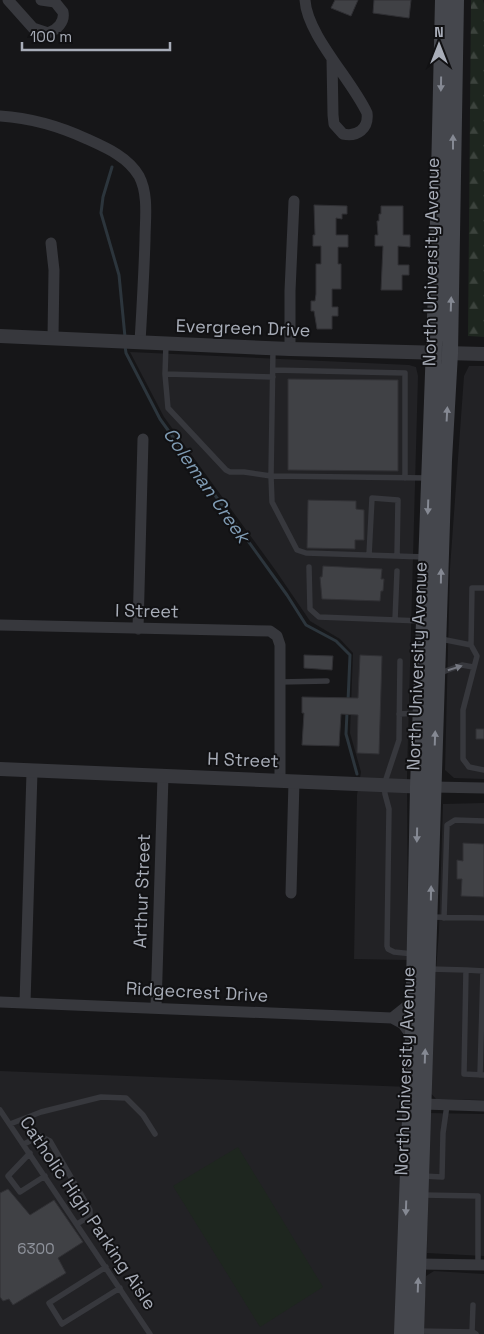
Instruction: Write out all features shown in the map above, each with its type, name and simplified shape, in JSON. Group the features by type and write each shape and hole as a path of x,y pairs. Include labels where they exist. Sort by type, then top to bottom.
{"main road":[{"name":"North University Avenue","path":"411,1333 419,1264 428,968 437,918 421,713 434,353 443,0"},
{"name":"North University Avenue","path":"411,1333 415,954 426,787 438,674 444,469 450,353 456,0"}],"street":[{"path":"8,0 33,28 48,33 56,29 62,22 63,12 54,2 41,0"},
{"path":"306,0 307,12 312,24 367,113 365,127 361,132 342,134 334,124 332,59"},
{"path":"0,116 34,120 73,132 122,157 138,176 142,187 145,210 144,280 130,342"},
{"path":"290,349 290,291 294,201"},
{"path":"51,243 54,270 53,337"},
{"name":"Evergreen Drive","path":"0,336 290,349 484,354"},
{"path":"138,629 143,439"},
{"name":"I Street","path":"0,625 266,630 277,636 279,640 280,682"},
{"path":"280,682 280,780"},
{"name":"H Street","path":"0,769 32,772 484,788"},
{"path":"25,1003 32,772"},
{"name":"Arthur Street","path":"156,1008 163,776"},
{"path":"291,893 294,781"},
{"path":"413,1038 403,1024 392,1018 407,1006 414,995"},
{"name":"Ridgecrest Drive","path":"0,1002 392,1018"},
{"path":"424,1104 484,1106"},
{"path":"419,1264 481,1265"}],"lane":[{"path":"166,344 164,374 168,408 226,470 271,476 429,478"},
{"path":"273,348 272,502 297,550 306,553 426,557"},
{"path":"273,370 405,373 404,478"},
{"path":"164,374 273,377"},
{"path":"369,555 372,498 398,500 396,556"},
{"path":"310,567 310,609 319,617 424,621"},
{"path":"394,620 396,570"},
{"path":"484,588 472,588 471,645 477,656 462,710 462,759 469,767 484,770"},
{"path":"439,638 471,645"},
{"path":"400,661 399,740 384,785 389,809 387,946 388,949 394,952 415,954"},
{"path":"438,674 462,665 473,667"},
{"path":"280,682 327,681"},
{"path":"399,714 421,713"},
{"path":"484,821 455,820 447,825 437,918 484,918"},
{"path":"428,968 466,970 484,971 482,1075 464,1074 466,970"},
{"path":"10,1124 41,1112 101,1097 126,1098 143,1115 155,1134"},
{"path":"421,1176 442,1177 443,1133 447,1105"},
{"name":"Catholic High Parking Aisle","path":"0,1110 150,1334"},
{"path":"24,1144 40,1136 50,1141 90,1210 90,1216 77,1224"},
{"path":"30,1154 8,1176 20,1192 45,1176"},
{"path":"421,1195 481,1196 481,1265"},
{"path":"106,1267 49,1303 62,1324 120,1288"},
{"path":"411,1333 474,1333 472,1305"}],"shaded area":[{"path":"130,352 409,365 416,367 418,376 407,775 408,960 354,959 357,795 361,772 350,733 353,653 340,639 310,621 164,417"},
{"path":"469,366 484,366 484,779 454,778 445,770 450,568 464,376"},
{"path":"484,803 484,1100 436,1099 427,1089 439,931 443,804"},
{"path":"0,1071 410,1087 403,1334 0,1334"},
{"path":"428,1113 484,1114 484,1256 427,1253"},
{"path":"434,1271 484,1274 484,1334 423,1334 426,1276"}],"green space":[{"path":"471,0 483,0 484,4 484,337 468,336"},
{"path":"238,1147 323,1287 260,1327 173,1186"}],"building":[{"path":"335,0 358,0 351,16 331,8"},
{"path":"374,0 411,0 409,18 373,13"},
{"path":"314,205 347,206 347,214 342,214 342,219 336,218 336,235 348,235 348,247 338,247 338,264 341,264 341,289 332,289 332,307 338,307 338,316 332,316 332,329 317,329 314,311 311,311 311,301 315,301 316,294 316,264 321,264 321,246 313,246 313,235 315,235"},
{"path":"381,206 403,206 403,235 410,235 410,247 398,246 398,265 409,265 409,275 402,275 402,290 381,290 383,246 375,246 375,235 378,235 377,221 379,221 379,214 381,214"},
{"path":"288,379 398,380 398,471 288,470"},
{"path":"308,500 356,501 356,509 364,510 364,540 355,540 355,549 307,548"},
{"path":"323,566 382,569 381,579 384,579 380,601 322,599 320,577 322,577"},
{"path":"304,655 333,656 332,670 304,668"},
{"path":"360,655 382,656 379,754 357,753 358,715 341,714 339,746 302,745 304,713 302,713 302,697 358,698"},
{"path":"476,729 484,729 484,739 476,739"},
{"path":"463,843 484,844 484,897 461,896 462,879 457,879 457,860 463,861"},
{"path":"8,1189 30,1215 54,1200 83,1242 58,1258 66,1273 13,1305 9,1299 3,1301 0,1297 0,1193"}],"waterway":[{"name":"Coleman Creek","path":"112,167 103,197 101,213 119,275 125,337"},
{"name":"Coleman Creek","path":"125,346 126,353 160,419 287,595 306,625 336,641 350,655 348,701"},
{"name":"Coleman Creek","path":"347,712 346,734 357,774"}]}
